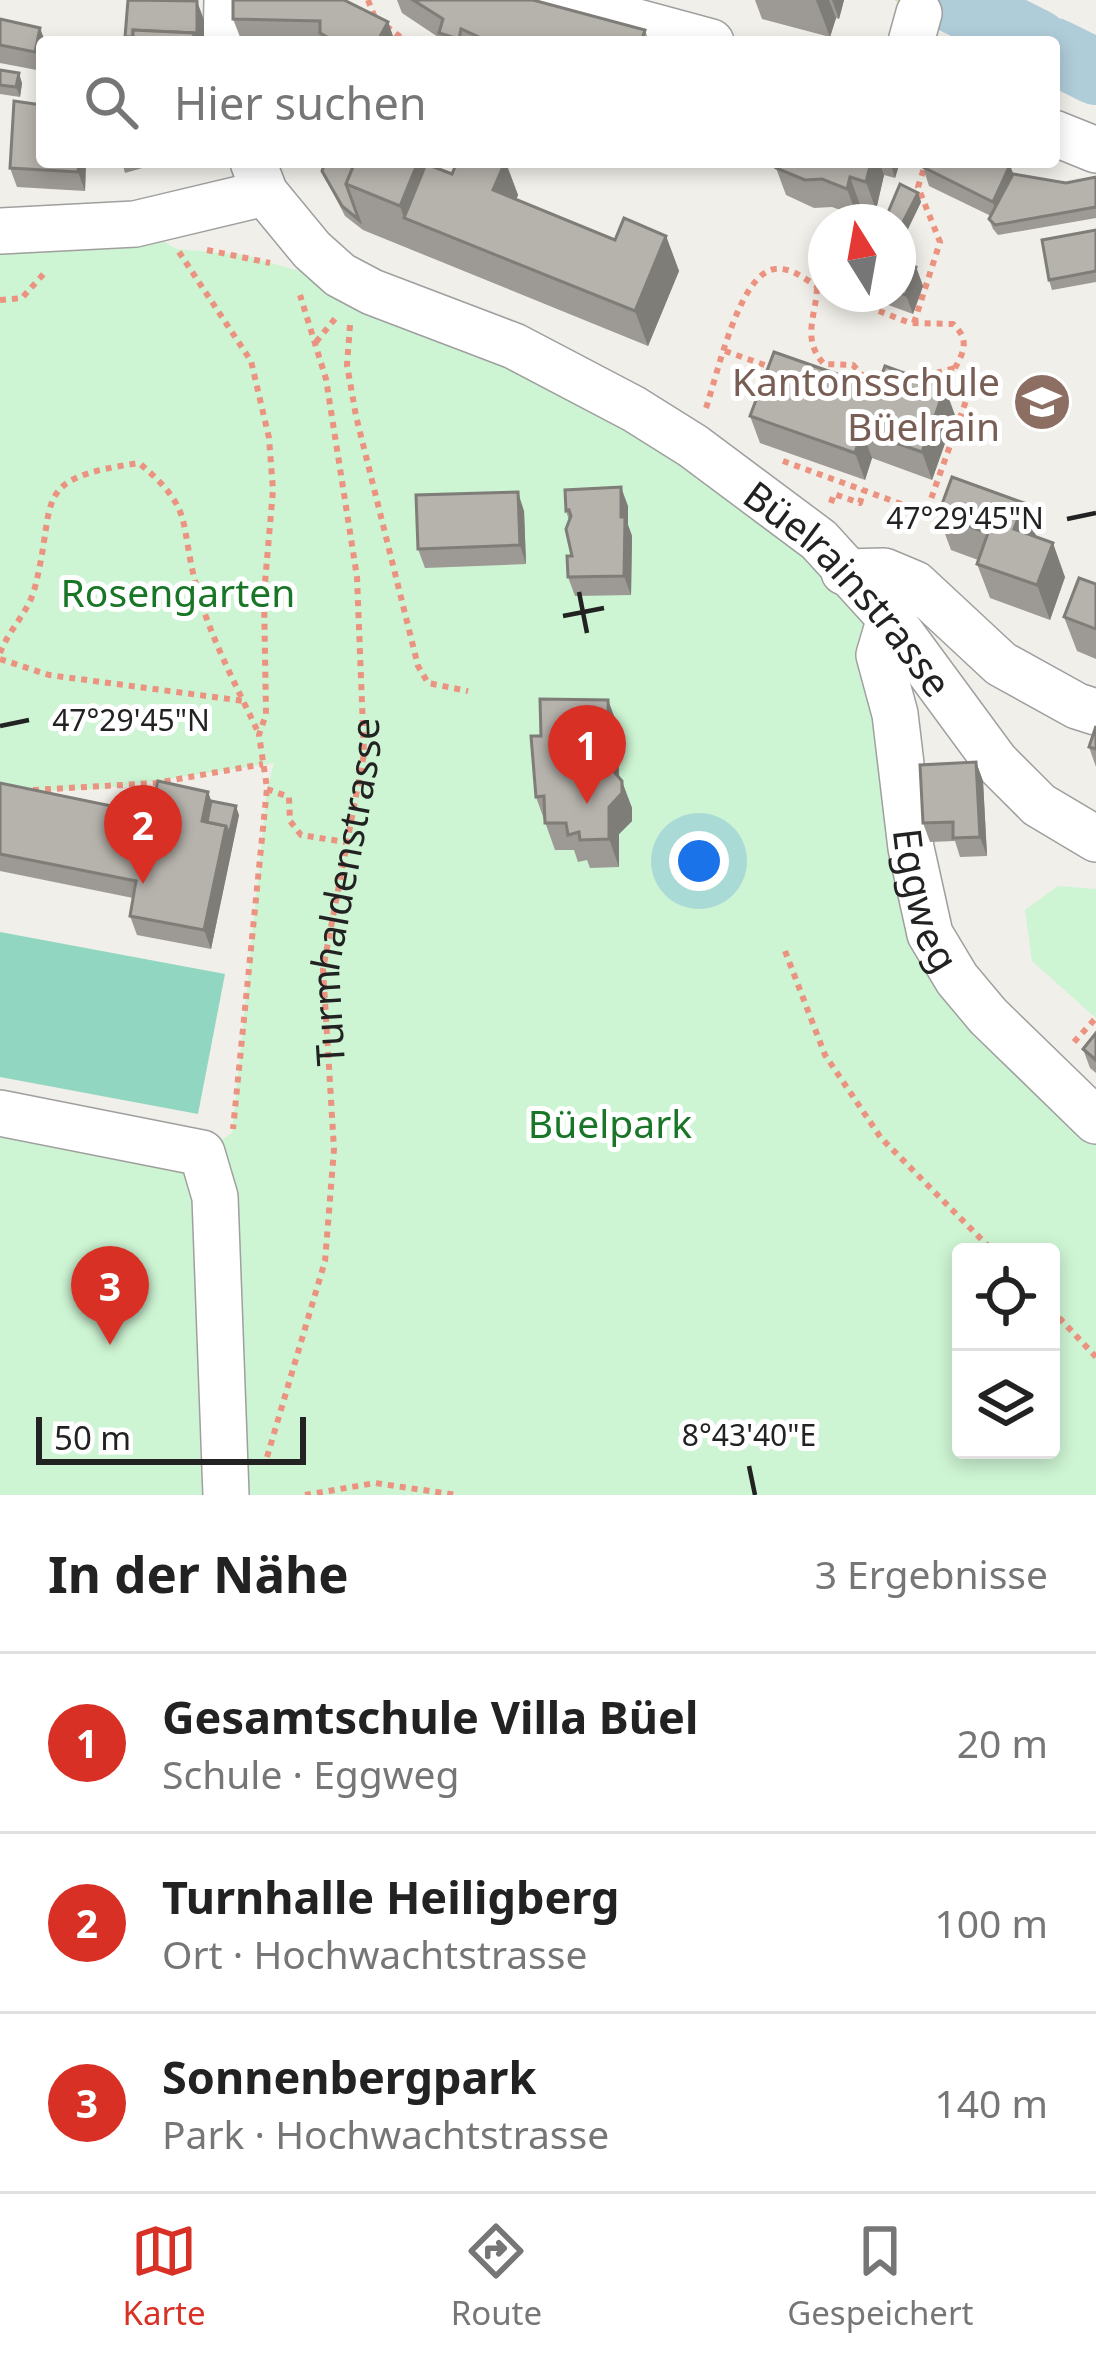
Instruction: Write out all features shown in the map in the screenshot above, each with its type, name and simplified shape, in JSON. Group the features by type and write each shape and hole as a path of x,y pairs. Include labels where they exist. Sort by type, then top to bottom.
{"street":[{"path":"226,36 227,0"},
{"path":"556,0 689,36"},
{"path":"1060,136 1096,150"},
{"path":"0,231 135,224 259,177"},
{"name":"Büelrainstrasse","path":"259,177 312,250 340,275 372,292 514,346 634,409 694,446 819,541 890,618 996,762 1039,805 1096,839"},
{"path":"844,572 884,571 915,584 1001,664 1096,712"},
{"name":"Eggweg","path":"890,618 878,655 896,714 911,848 930,934 957,980 988,1016 1096,1121"},
{"path":"0,1113 202,1153 215,1197 226,1494"}],"path":[{"path":"368,0 371,15 398,36"},
{"path":"914,323 940,242 918,187 924,168"},
{"path":"176,249 251,362 269,438 273,490 264,594 266,714 260,735 267,788 232,1132 202,1153"},
{"path":"208,250 267,262"},
{"path":"715,381 744,294 758,276 772,269 789,270 808,281"},
{"name":"Turmhaldenstrasse","path":"226,1494 263,1470 325,1261 334,1149 323,969 364,754 357,578 326,380 297,286"},
{"path":"316,342 345,308 350,326 347,365 356,416 418,666 428,683 468,691"},
{"path":"816,312 810,333 824,364 854,365 864,377 888,380 924,378 955,368 965,348 960,331 943,321 914,323 884,312"},
{"path":"725,351 778,370 772,385"},
{"path":"766,455 926,513 972,384 955,368"},
{"path":"244,701 50,675 0,656 6,636 29,605 48,511 56,492 70,479 90,470 139,463 170,490 189,534 196,584 260,735"},
{"path":"860,503 864,490"},
{"path":"17,789 100,789 262,764"},
{"path":"267,788 289,796 290,821 301,835 345,842"},
{"path":"785,951 825,1055 881,1138 985,1243"},
{"path":"1060,1319 1096,1358"},
{"path":"305,1495 375,1483 457,1495"}],"green space":[{"path":"894,0 1014,0 1096,37 1096,103 1060,85 1060,36 964,36"},
{"name":"Büelpark","path":"135,224 176,249 244,255 372,292 634,409 890,618 920,896 1096,1121 1096,1495 0,1495 0,1113 202,1153 232,1133 267,789 274,763 100,789 0,787 0,231"},
{"path":"1058,886 1096,889 1096,1018 1032,961 1025,910"},
{"path":"0,932 225,974 198,1114 0,1077"}],"building":[{"path":"128,0 197,1 197,36 133,30 133,36 125,36"},
{"path":"233,0 344,0 388,22 380,36 325,36 320,33 320,21 233,19"},
{"path":"413,0 533,0 645,30 643,36 477,36 461,29 460,36 449,36 439,33 443,19"},
{"path":"0,19 40,28 35,52 0,45"},
{"path":"133,30 194,33 194,36 133,36"},
{"path":"0,70 19,73 16,87 0,85"},
{"path":"14,101 36,104 36,168 78,168 78,172 10,168"},
{"path":"353,168 346,184 359,220 342,206 322,171"},
{"path":"353,168 416,168 400,206 346,184"},
{"path":"424,168 452,174 454,168 502,168 493,190 615,240 624,218 666,236 635,311 404,218"},
{"path":"776,168 870,168 866,182 850,177 847,189 822,179 805,180"},
{"path":"925,168 1009,168 993,202"},
{"path":"1013,174 1066,183 1096,177 1096,207 995,225 989,219"},
{"path":"900,184 918,193 912,204 892,204"},
{"path":"1096,230 1096,271 1049,280 1042,240"},
{"path":"774,352 877,388 885,366 945,388 922,452 862,431 855,453 750,416"},
{"path":"952,477 1024,503 1014,529 1053,543 1037,585 977,564 988,533 938,515"},
{"path":"621,487 624,576 568,577 567,556 572,556 566,529 571,516 566,511 565,490"},
{"path":"518,492 520,545 418,549 416,495"},
{"path":"1079,578 1096,584 1096,629 1064,617"},
{"path":"540,699 608,700 609,766 622,781 622,793 609,807 609,839 580,840 579,832 568,835 566,823 545,823 544,796 536,797 531,736 541,736"},
{"path":"976,762 980,837 953,838 953,822 923,823 920,765"},
{"path":"158,781 208,792 202,821 226,826 204,930 130,916 136,881 0,854 0,783 150,814"},
{"path":"211,801 236,806 229,835 226,826 207,822"},
{"path":"1096,1033 1096,1060 1083,1049"}],"waterway":[{"path":"953,0 1024,36"},
{"path":"1060,54 1096,72"}],"place":[{"name":"Kantonsschule Büelrain","path":"1042,402"},
{"name":"Gesamtschule Villa Büel","path":"587,804"},
{"name":"Turnhalle Heiligberg","path":"143,884"},
{"name":"Sonnenbergpark","path":"110,1345"}],"park label":[{"name":"Rosengarten","path":"178,591"}]}
